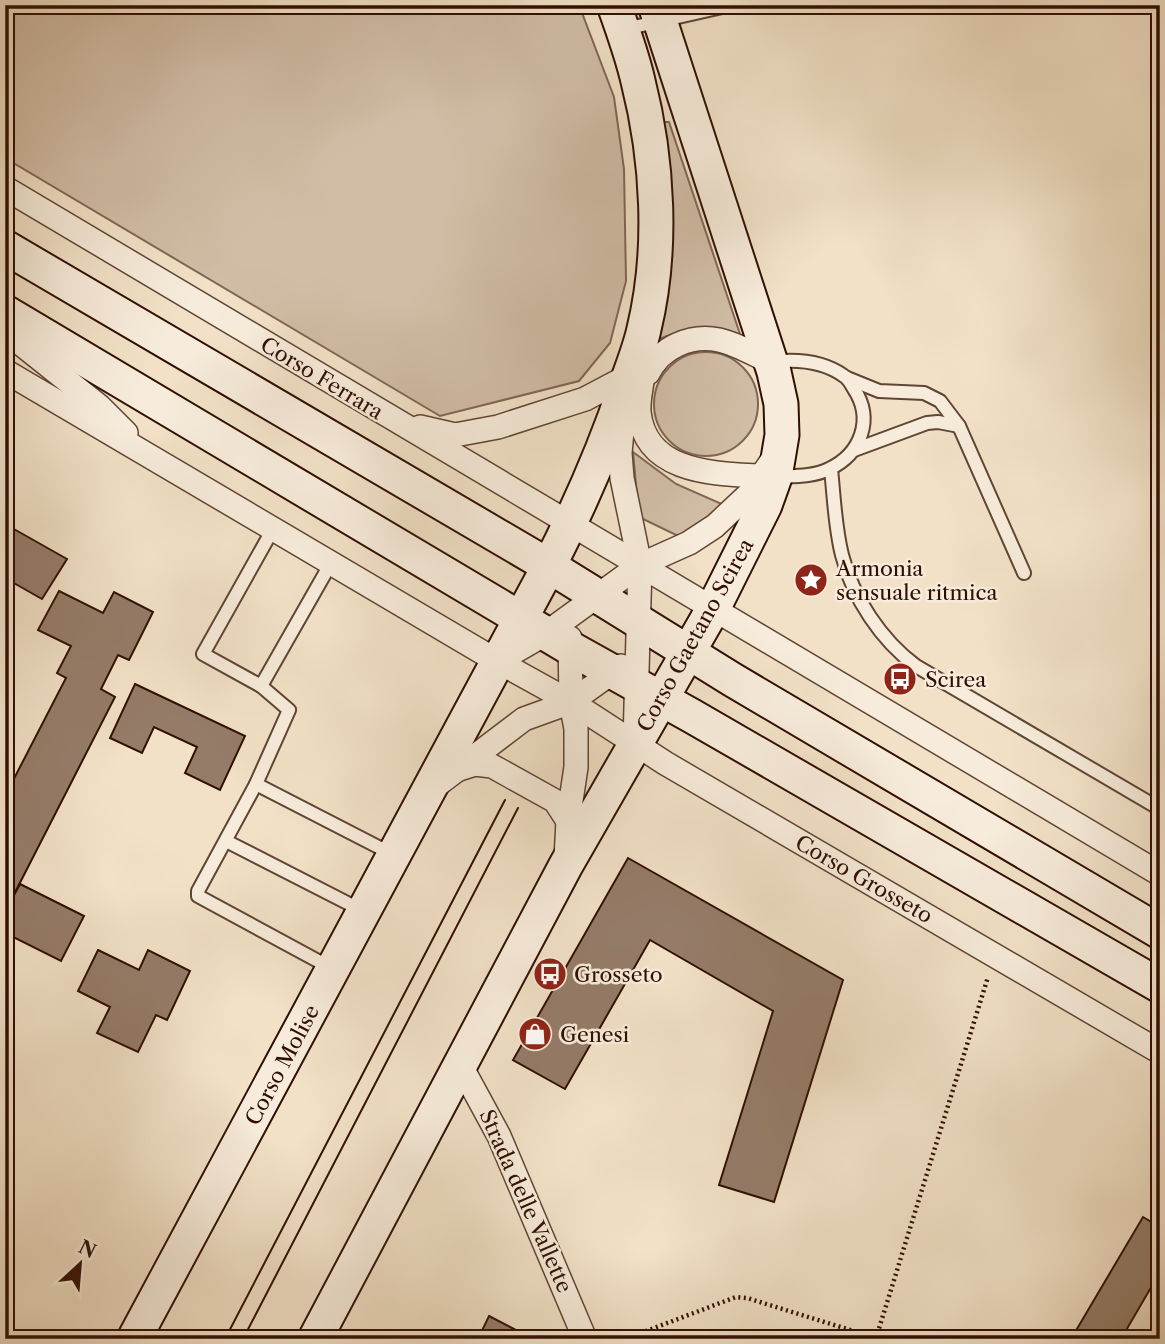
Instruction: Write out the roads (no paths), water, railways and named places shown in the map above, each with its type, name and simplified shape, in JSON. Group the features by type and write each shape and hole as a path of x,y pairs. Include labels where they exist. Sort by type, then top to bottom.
{"street":[{"name":"Corso Gaetano Scirea","path":"648,660 713,608 765,505 781,404 771,362 657,13"},
{"name":"Corso Gaetano Scirea","path":"618,18 638,78 654,191 652,275 639,396 639,414 644,430 662,455 690,469 773,466"},
{"name":"Corso Ferrara","path":"5,188 640,565"},
{"path":"5,247 561,608 648,660 1153,983"},
{"path":"5,312 561,608 648,660 1160,932"},
{"path":"5,331 99,406 151,457"},
{"path":"384,414 430,431 455,435 499,427 575,403 643,371 670,349 700,339 720,340 771,362"},
{"path":"5,371 571,702"},
{"name":"Corso Gaetano Scirea","path":"601,458 643,371"},
{"name":"Corso Gaetano Scirea","path":"561,608 570,524 643,371"},
{"name":"Corso Gaetano Scirea","path":"624,415 621,465 640,565 648,660 635,744"},
{"name":"Corso Gaetano Scirea","path":"497,661 561,608 640,565 689,543 715,526 773,466"},
{"path":"640,565 1160,874"},
{"path":"561,608 576,729 576,766 568,821 566,865"},
{"name":"Corso Molise","path":"429,792 524,719 571,702 648,660"},
{"name":"Corso Molise","path":"134,1339 497,661"},
{"name":"Corso Grosseto","path":"571,702 635,744 1160,1052"},
{"path":"315,1339 566,865 635,744"},
{"path":"459,769 475,764 492,766 555,801 568,821"},
{"name":"Strada delle Vallette","path":"461,1066 499,1136 585,1339"}],"lane":[{"path":"618,18 731,5"},
{"path":"771,362 799,360 826,366 879,391 933,396 959,426 1024,573"},
{"path":"847,378 859,396 865,417 862,436 854,450"},
{"path":"773,466 805,476 831,469 854,450 927,423 959,426"},
{"path":"831,469 842,556 855,589 873,622 891,644 916,666 1160,809"},
{"path":"273,529 203,654 261,686 289,710 256,784 198,891 198,896 333,969"},
{"path":"261,686 331,563"},
{"path":"256,784 395,855"},
{"path":"226,841 364,911"}],"tram line":[{"path":"225,1339 505,800"},
{"path":"243,1339 518,808"}],"place":[{"name":"Armonia sensuale ritmica","path":"811,580"},
{"name":"Scirea","path":"900,679"},
{"name":"Grosseto","path":"550,974"},
{"name":"Genesi","path":"535,1034"}]}
